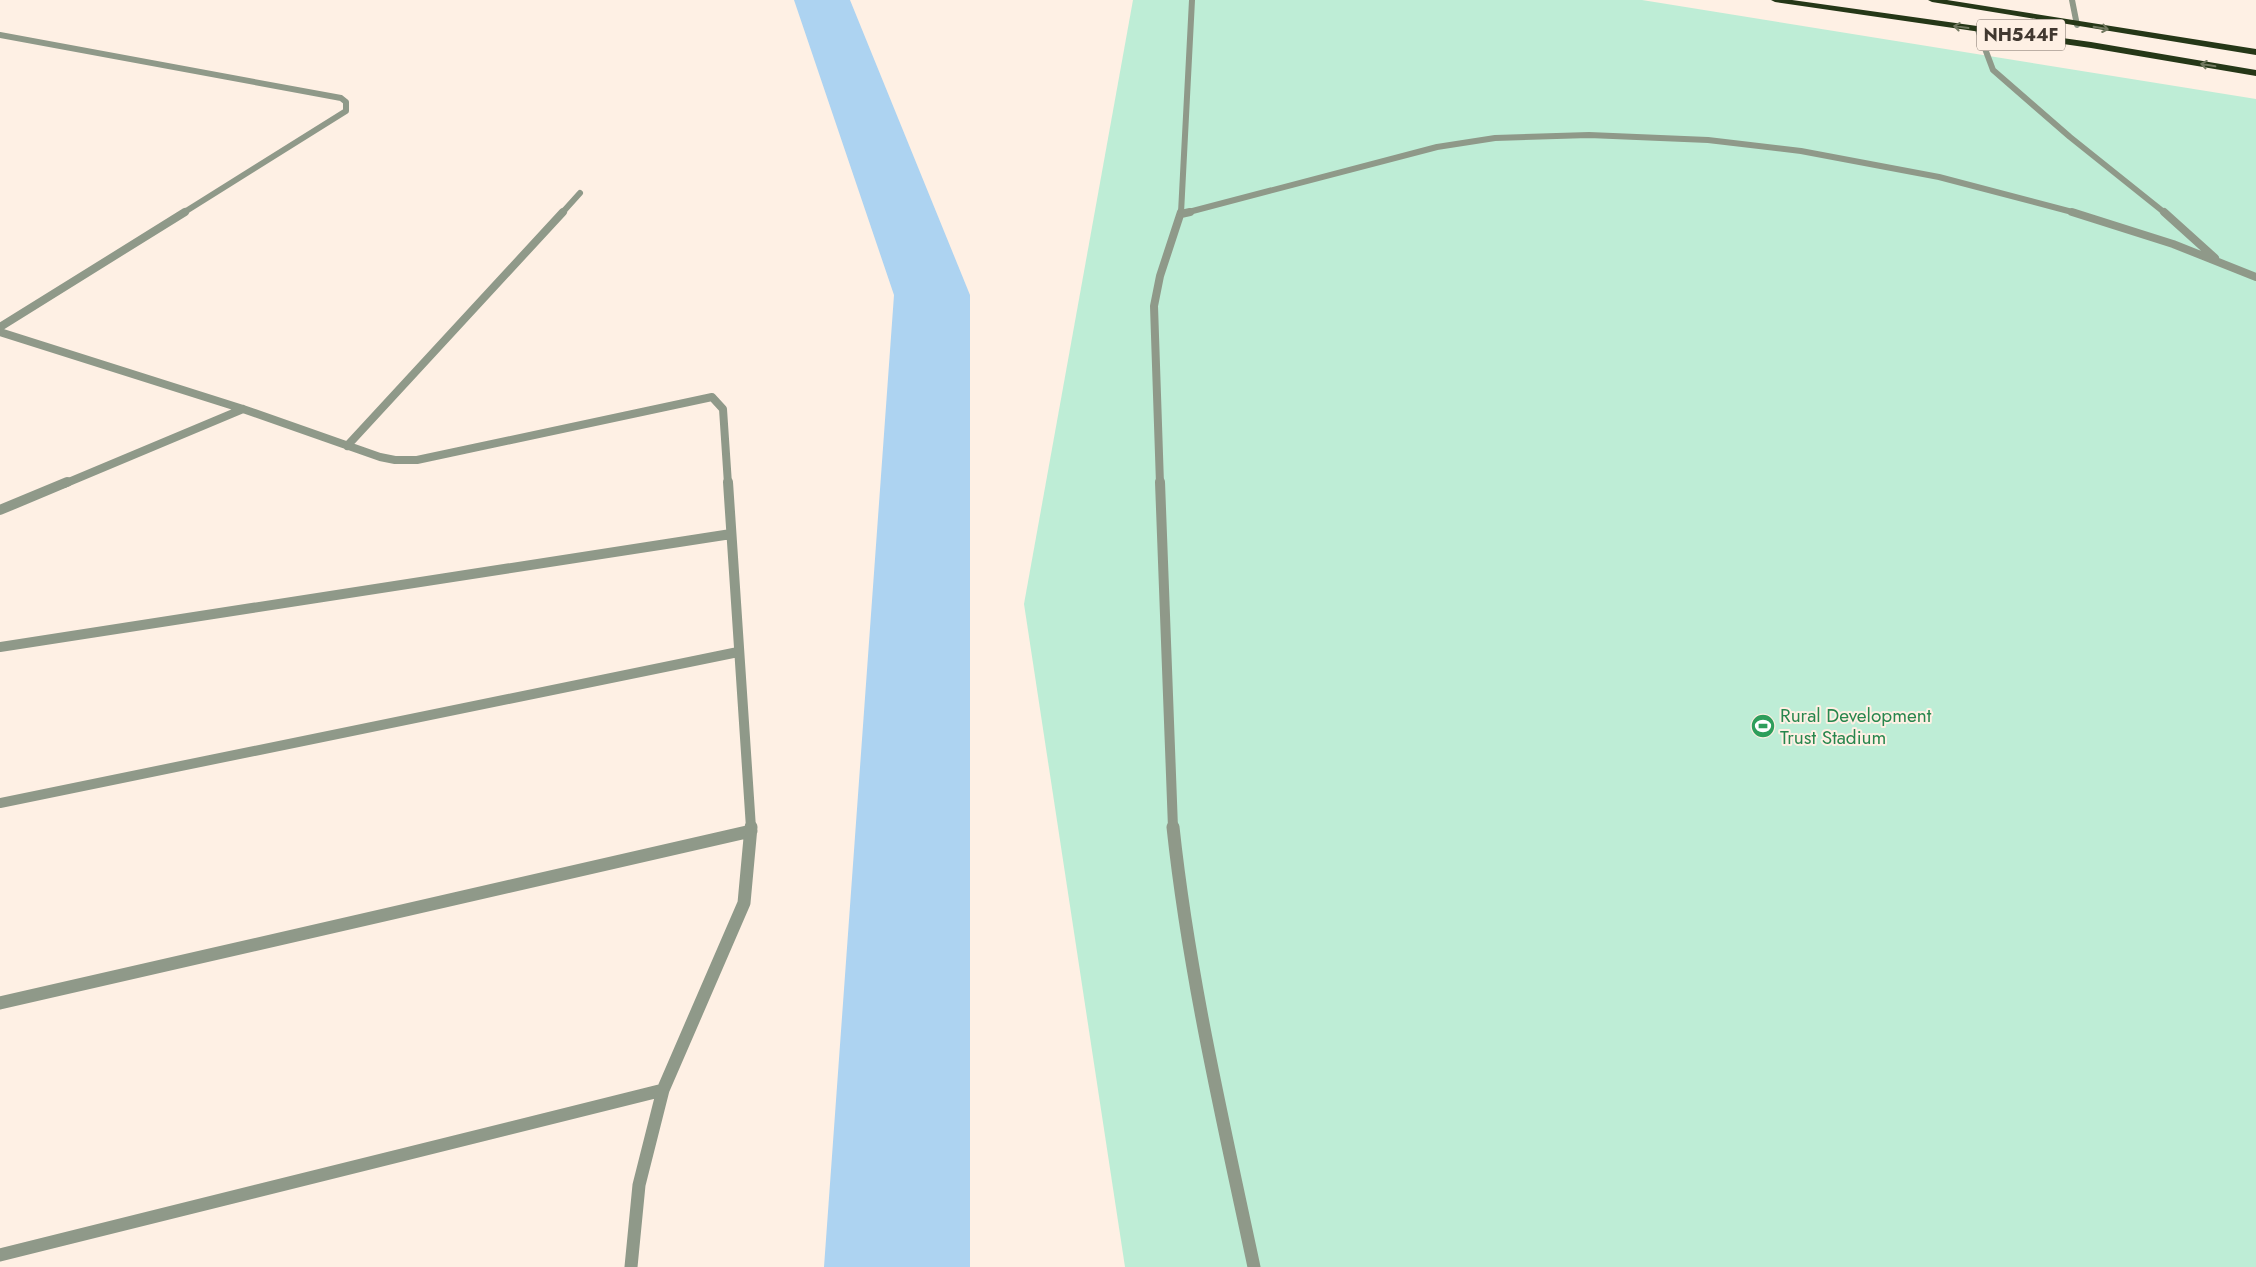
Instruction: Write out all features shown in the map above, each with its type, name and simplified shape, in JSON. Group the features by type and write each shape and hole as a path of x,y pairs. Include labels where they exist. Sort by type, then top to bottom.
{"highway":[{"name":"NH544F","path":"1775,0 2091,45 2256,73"},
{"name":"NH544F","path":"1932,0 2077,25 2256,52"}],"street":[{"path":"1192,0 1181,214 1160,276 1154,306 1172,822 1178,891 1188,950 1254,1267"},
{"path":"2072,0 2077,25"},
{"path":"1978,30 1992,70 2070,137 2169,216 2220,262"},
{"path":"0,35 341,98 346,102 346,111 0,327"},
{"path":"1181,214 1411,152 1444,145 1503,138 1589,134 1747,142 1797,149 1926,173 2100,219 2171,243 2256,277"},
{"path":"348,446 580,194"},
{"path":"0,332 243,408 380,457 395,460 417,460 712,397 723,408 751,831 744,903 663,1090 639,1185 631,1267"},
{"path":"0,510 243,408"},
{"path":"0,647 731,534"},
{"path":"0,804 738,652"},
{"path":"0,1003 751,831"},
{"path":"0,1255 663,1090"}],"green space":[{"path":"1133,0 1642,0 2256,99 2256,1267 1125,1267 1024,604"}],"waterway":[{"path":"822,0 932,295 897,1267"}],"place":[{"name":"Rural Development Trust Stadium","path":"1763,726"}]}
